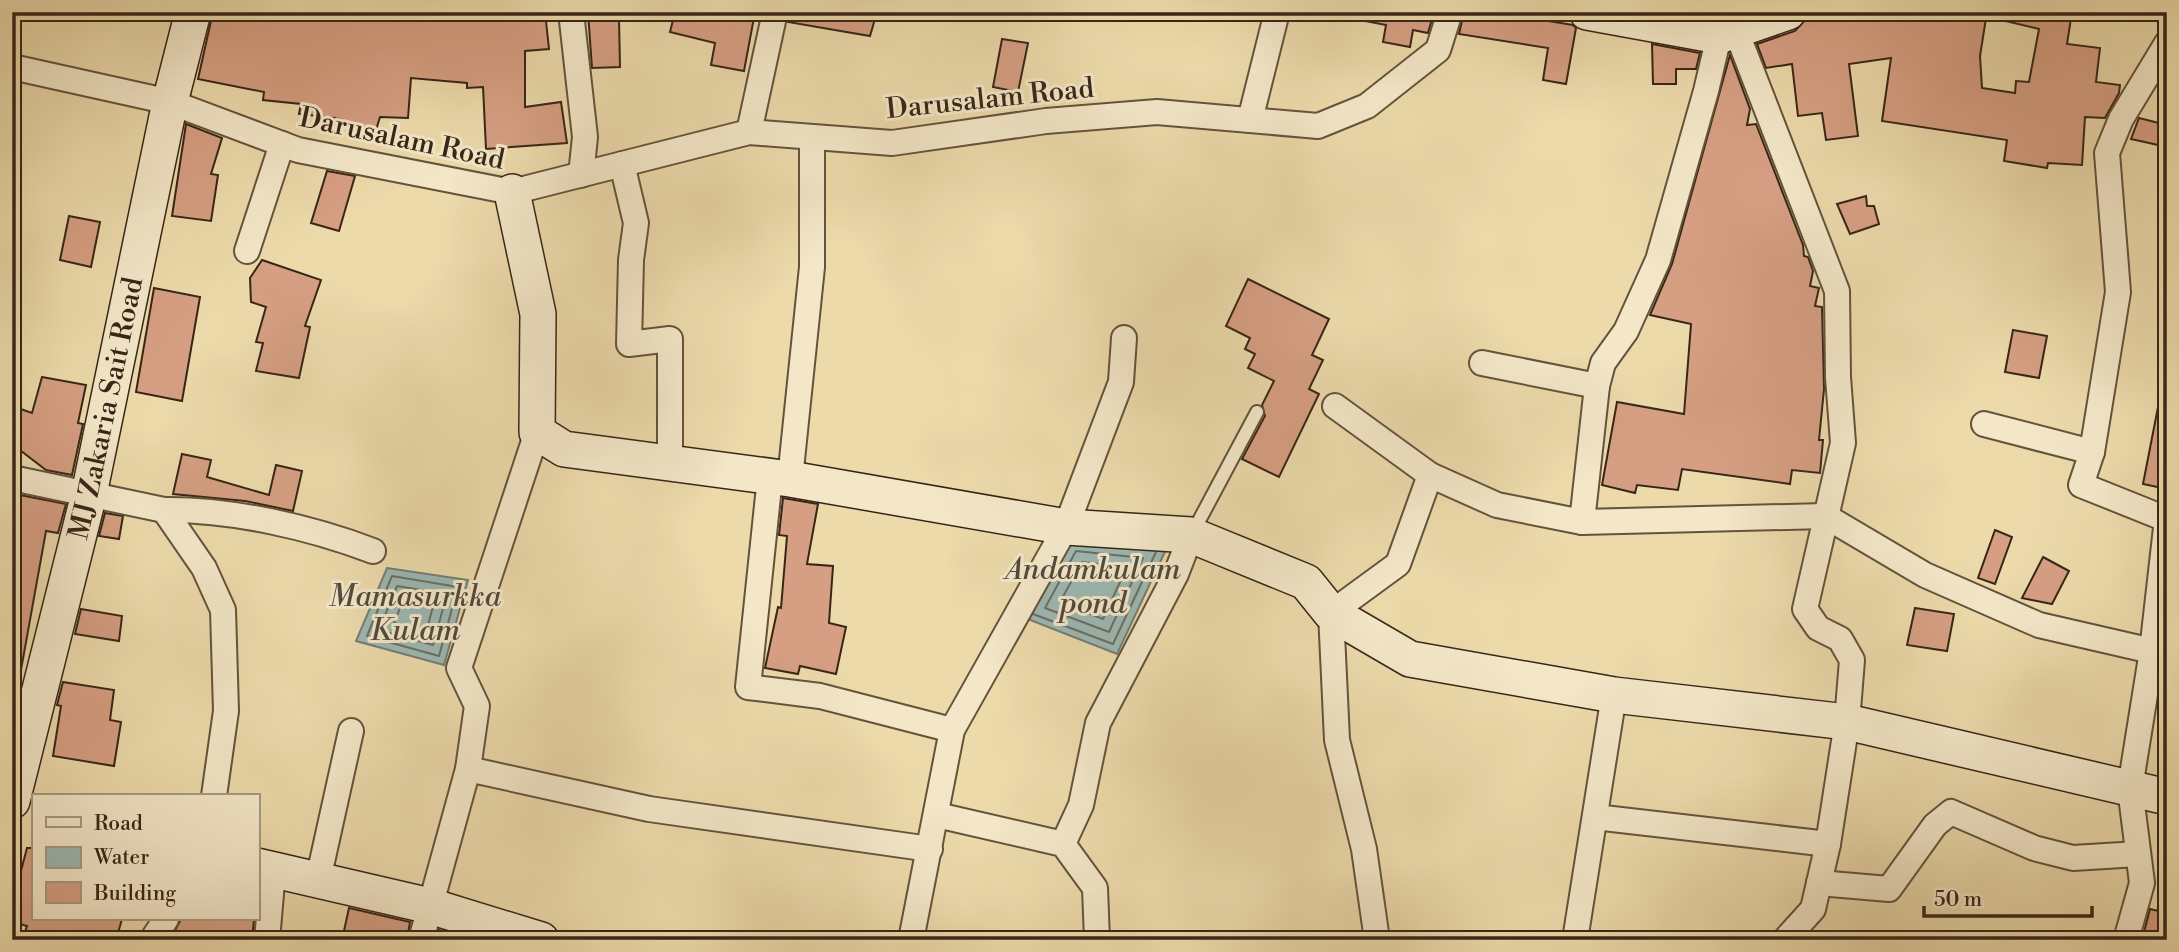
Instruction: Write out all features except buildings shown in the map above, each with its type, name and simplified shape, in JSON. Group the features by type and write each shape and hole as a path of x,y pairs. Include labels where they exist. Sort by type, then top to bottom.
{"street":[{"name":"MJ Zakaria Sait Road","path":"12,804 89,494 170,102 194,12"},
{"path":"571,12 585,137 581,175"},
{"path":"749,132 775,12"},
{"path":"1250,120 1277,12"},
{"name":"Darusalam Road","path":"12,67 170,102 298,150 512,192 749,132 892,144 1046,121 1157,113 1318,126 1367,106 1438,50 1450,12"},
{"path":"1587,12 1727,32 1788,12"},
{"path":"1582,522 1597,386 1603,363 1626,331 1658,260 1706,92 1727,32"},
{"path":"1727,32 1837,291 1838,377 1843,443 1805,609 1818,628 1840,639 1852,660 1847,722 1828,844 1813,909 1785,940"},
{"path":"2126,940 2142,883 2130,788 2164,565 2166,519 2081,485 2092,452 2118,292 2107,153 2121,120 2167,43"},
{"path":"812,137 812,267 748,687 820,696 952,730"},
{"path":"247,251 282,144"},
{"path":"622,164 636,223 631,260 629,344 670,339 670,463"},
{"path":"421,940 468,769 477,706 459,668 537,432 538,314 512,192"},
{"path":"911,940 952,730 1066,527 1121,382 1124,338"},
{"path":"1482,363 1597,386"},
{"path":"1335,406 1430,475 1497,505 1582,522 1825,516 1925,575 2039,625 2152,651"},
{"path":"1984,424 2092,452"},
{"path":"537,432 564,449 780,478 1066,527 1191,535 1306,582 1331,613 1410,659 1614,695 1847,722 2167,797"},
{"path":"1331,613 1398,564 1430,475"},
{"path":"12,478 164,510 198,510 318,532 373,551"},
{"path":"164,510 204,568 223,610 226,710 214,794"},
{"path":"1063,844 1081,805 1098,723 1176,574 1191,535"},
{"path":"1331,613 1337,740 1364,849 1377,940"},
{"path":"1575,940 1614,695"},
{"path":"317,880 351,731"},
{"path":"468,769 649,809 930,849"},
{"path":"12,804 32,810"},
{"path":"1819,883 1889,889 1935,825 1951,812 2034,848 2073,858 2138,854"},
{"path":"937,815 1063,844 1095,888 1097,940"},
{"path":"1595,817 1828,844"},
{"path":"267,940 265,868 430,906 541,940"},
{"path":"152,940 165,920"}],"lane":[{"path":"1191,535 1257,412"}],"water":[{"name":"Andamkulam pond","path":"1067,533 1169,543 1117,654 1020,616"},
{"name":"Mamasurkka Kulam","path":"387,568 468,580 444,665 356,641"}]}
